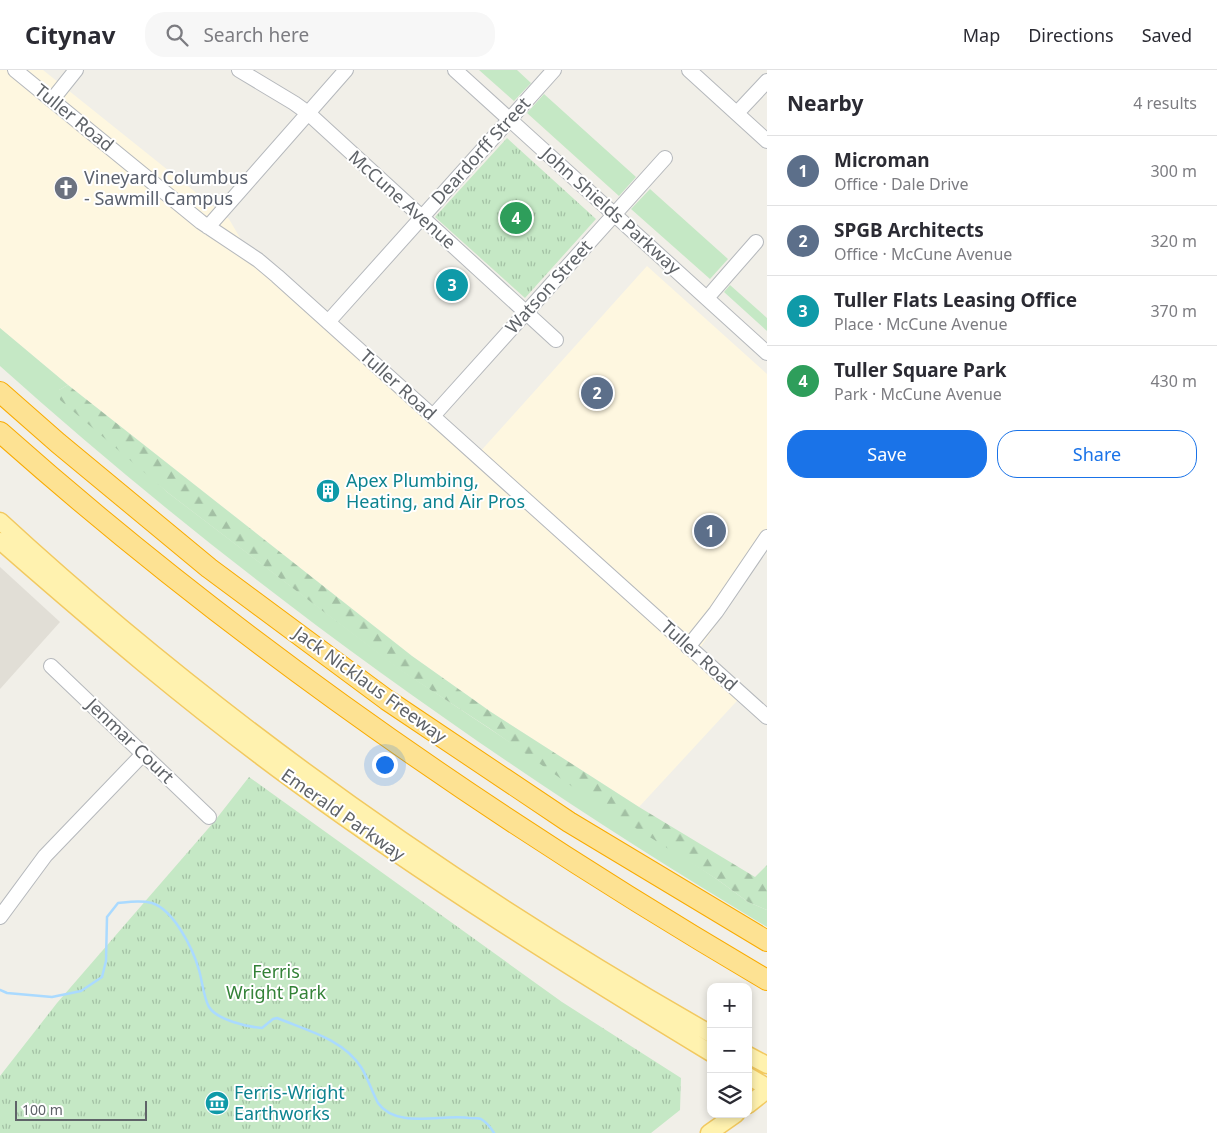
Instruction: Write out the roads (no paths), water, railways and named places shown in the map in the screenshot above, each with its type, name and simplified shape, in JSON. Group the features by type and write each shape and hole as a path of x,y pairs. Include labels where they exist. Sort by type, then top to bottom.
{"highway":[{"name":"Jack Nicklaus Freeway","path":"0,392 58,443 209,568 387,700 569,822 767,941"},
{"name":"Jack Nicklaus Freeway","path":"0,432 190,592 370,725 551,848 671,924 767,980"}],"main road":[{"name":"Emerald Parkway","path":"0,522 109,616 204,694 309,774 465,884 627,986 707,1032"},
{"name":"Emerald Parkway","path":"0,541 92,622 293,781 457,896 707,1052"},
{"path":"752,1057 767,1065"},
{"path":"752,1079 767,1089 752,1102"},
{"path":"710,1133 731,1118"}],"street":[{"name":"Tuller Road","path":"15,70 208,227 264,265 767,717"},
{"path":"52,100 76,70"},
{"name":"McCune Avenue","path":"239,70 294,103 308,114 556,340"},
{"path":"208,227 346,70"},
{"name":"John Shields Parkway","path":"455,70 767,353"},
{"name":"Deardorff Street","path":"328,322 554,70"},
{"path":"689,70 767,140"},
{"path":"737,113 767,81"},
{"name":"Watson Street","path":"433,416 665,158"},
{"path":"706,298 756,242"},
{"path":"688,647 711,619 767,537"},
{"name":"Jenmar Court","path":"51,666 209,817"},
{"path":"0,917 45,856 144,754"}],"waterway":[{"path":"0,990 7,993 52,997 81,991 102,977 106,961 107,917 118,903 139,901 152,903 168,913 182,931 196,961 207,1004 213,1012 241,1024 262,1028 277,1018 312,1031 334,1042 353,1057 361,1067 378,1103 386,1111 396,1116 420,1119 478,1118 487,1123 494,1133"}],"place":[{"name":"Vineyard Columbus - Sawmill Campus","path":"66,188"},
{"name":"Tuller Square Park","path":"516,218"},
{"name":"Tuller Flats Leasing Office","path":"452,285"},
{"name":"SPGB Architects","path":"597,393"},
{"name":"Apex Plumbing, Heating, and Air Pros","path":"328,491"},
{"name":"Microman","path":"710,531"},
{"name":"Ferris-Wright Earthworks","path":"217,1103"}],"park label":[{"name":"Ferris Wright Park","path":"276,982"}]}
